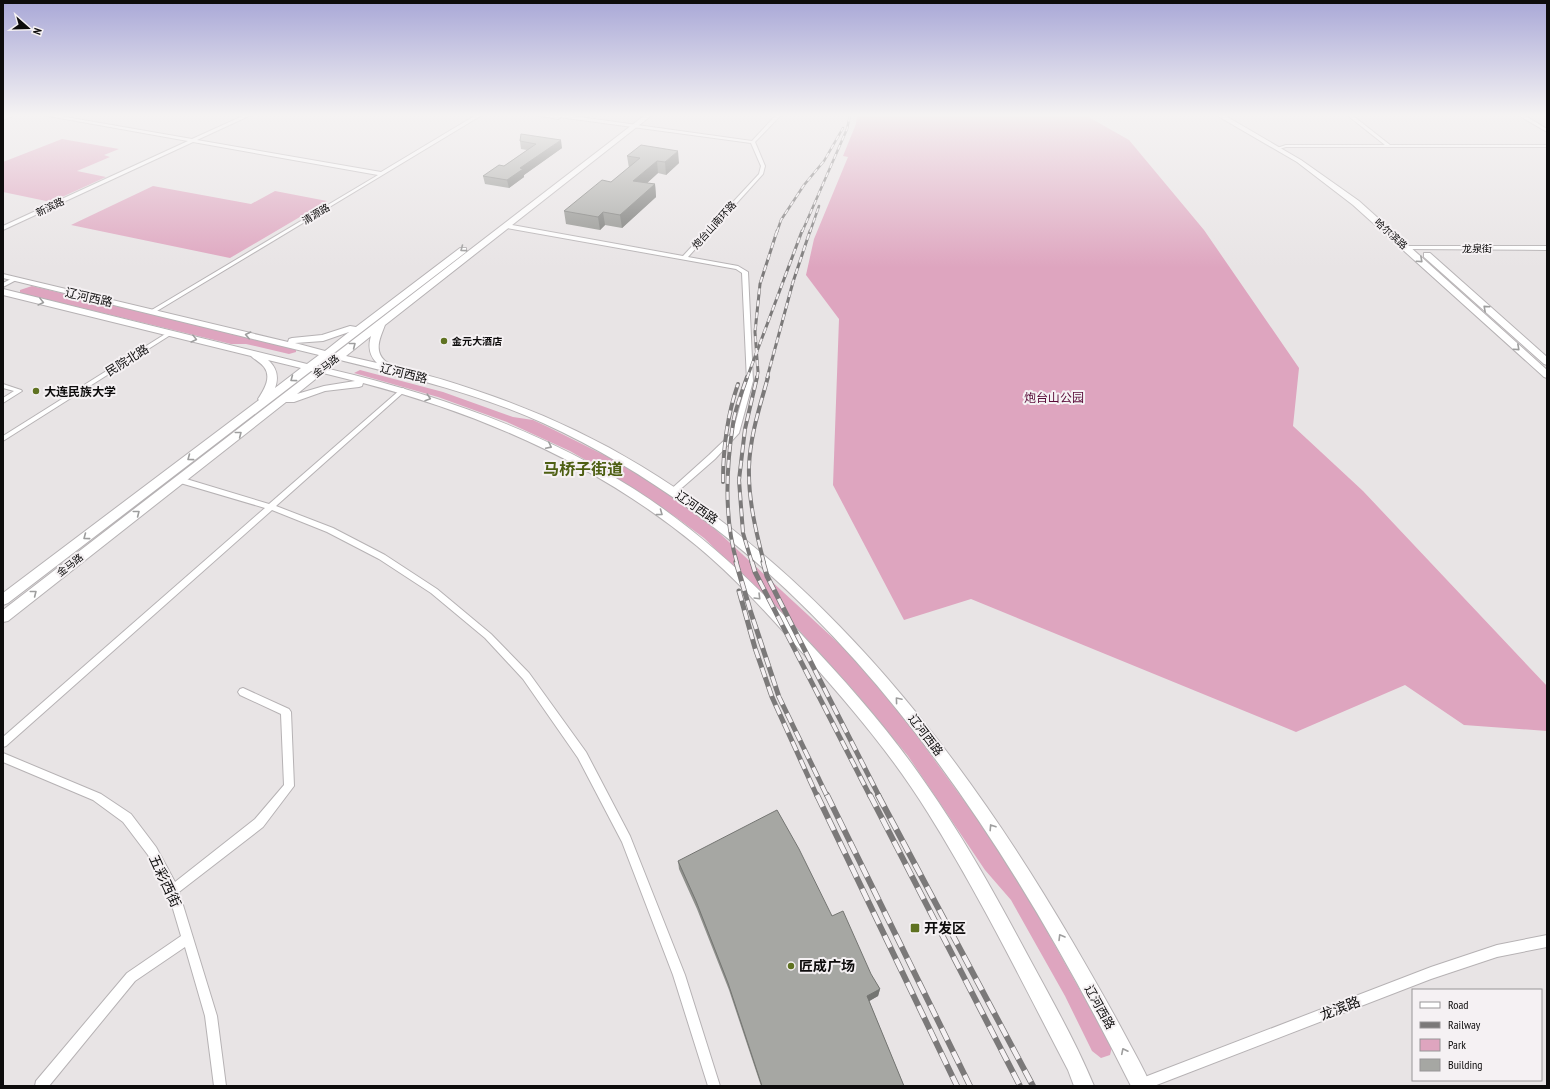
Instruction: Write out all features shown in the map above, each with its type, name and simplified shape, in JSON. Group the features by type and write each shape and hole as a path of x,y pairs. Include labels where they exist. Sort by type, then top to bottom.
{"main road":[{"name":"金马路","path":"333,355 376,316 573,166"},
{"name":"金马路","path":"3,617 265,414 315,369 333,355 387,319 585,166"},
{"name":"哈尔滨路","path":"1309,166 1335,186 1407,248 1547,375"},
{"name":"哈尔滨路","path":"1314,166 1346,186 1419,248 1547,362"},
{"name":"辽河西路","path":"3,276 397,370 453,386 561,427 632,465 673,491 729,531 796,592 871,667 914,718 967,790 1019,868 1072,955 1120,1044 1139,1086"},
{"path":"7,293 32,283"},
{"name":"辽河西路","path":"7,293 403,390 496,422 576,460 652,507 688,533 760,599 827,671 876,728 932,805 976,877 1075,1064 1084,1086"},
{"path":"269,340 302,341 323,338 352,328 376,316"},
{"path":"387,319 378,330 373,341 373,350 378,359 384,365 397,370"},
{"path":"251,411 264,397 271,386 273,376 270,367 252,353"},
{"path":"347,376 364,362"},
{"name":"金马路","path":"3,600 251,411 315,369"},
{"path":"265,414 298,397 324,388 361,384 381,385"}],"street":[{"name":"新滨路","path":"3,228 139,166"},
{"path":"335,166 382,174"},
{"name":"清源路","path":"152,312 396,166"},
{"name":"炮台山南环路","path":"684,258 760,174 763,166"},
{"path":"507,226 738,268 745,272 750,381 736,433 712,457 673,491"},
{"name":"龙泉街","path":"1407,248 1547,248"},
{"path":"3,286 15,279"},
{"name":"民院北路","path":"3,439 170,333"},
{"path":"3,386 19,391 3,401"},
{"path":"3,743 403,390"},
{"path":"180,480 271,507 330,530 382,557 434,591 488,636 526,676 582,755 626,840 679,975 714,1086"},
{"path":"173,890 259,822 290,786 286,712 243,692"},
{"name":"五彩西街","path":"3,757 97,797 127,818 152,851 173,890 211,1016 220,1086"},
{"path":"41,1086 131,977 188,938"},
{"name":"龙滨路","path":"1139,1086 1431,973 1497,951 1547,941"}],"green space":[{"path":"3,166 89,166 77,171 106,177 51,202 3,192"},
{"name":"炮台山公园","path":"844,166 1151,166 1204,230 1299,368 1293,426 1363,491 1547,686 1547,731 1464,725 1405,685 1296,732 971,599 904,620 833,485 839,319 806,275 814,239"},
{"path":"153,186 251,204 275,191 327,201 230,258 71,225"},
{"path":"32,286 296,349 296,352 289,354 246,344 231,344 20,293 20,290"},
{"path":"360,370 443,392 513,417 533,420 628,467 691,509 716,530 847,651 904,718 989,835 1025,892 1112,1047 1110,1055 1101,1058 1092,1051 1065,996 1011,900 985,870 908,756 855,692 796,627 704,538 677,518 615,477 570,451 507,422 438,397 354,373"}],"building":[{"path":"498,166 523,166 520,168 523,169 507,180 483,176"},
{"path":"631,166 651,166 633,181 655,184 620,215 603,212 598,217 564,211 602,180 611,182"},
{"name":"匠成广场","path":"777,810 799,849 832,916 843,911 871,974 880,989 867,996 904,1086 762,1086 728,983 696,901 678,861"}],"railway":[{"path":"777,232 781,220 804,185 820,166"},
{"path":"802,232 831,166"},
{"path":"810,232 819,206"},
{"path":"757,353 755,332 760,284 777,231"},
{"path":"757,353 802,231"},
{"path":"767,378 793,282 810,231"},
{"path":"747,378 757,353"},
{"path":"757,353 757,378"},
{"path":"737,563 728,512 728,476 734,418 747,377"},
{"path":"752,563 743,533 739,480 745,429 757,377"},
{"path":"764,563 751,503 749,467 753,433 768,377"},
{"path":"723,482 726,432 738,384"},
{"path":"736,562 750,610 779,697 827,796"},
{"path":"752,562 755,572 870,796"},
{"path":"763,562 767,576 879,796"},
{"path":"739,591 755,648 772,697 817,796"},
{"path":"817,795 957,1086"},
{"path":"827,795 970,1086"},
{"path":"870,795 1020,1086"},
{"path":"878,795 1033,1086"}],"place":[{"name":"金元大酒店","path":"444,341"},
{"name":"大连民族大学","path":"36,391"},
{"name":"开发区","path":"915,928"},
{"name":"匠成广场","path":"791,966"}],"district":[{"name":"马桥子街道","path":"583,469"}]}
